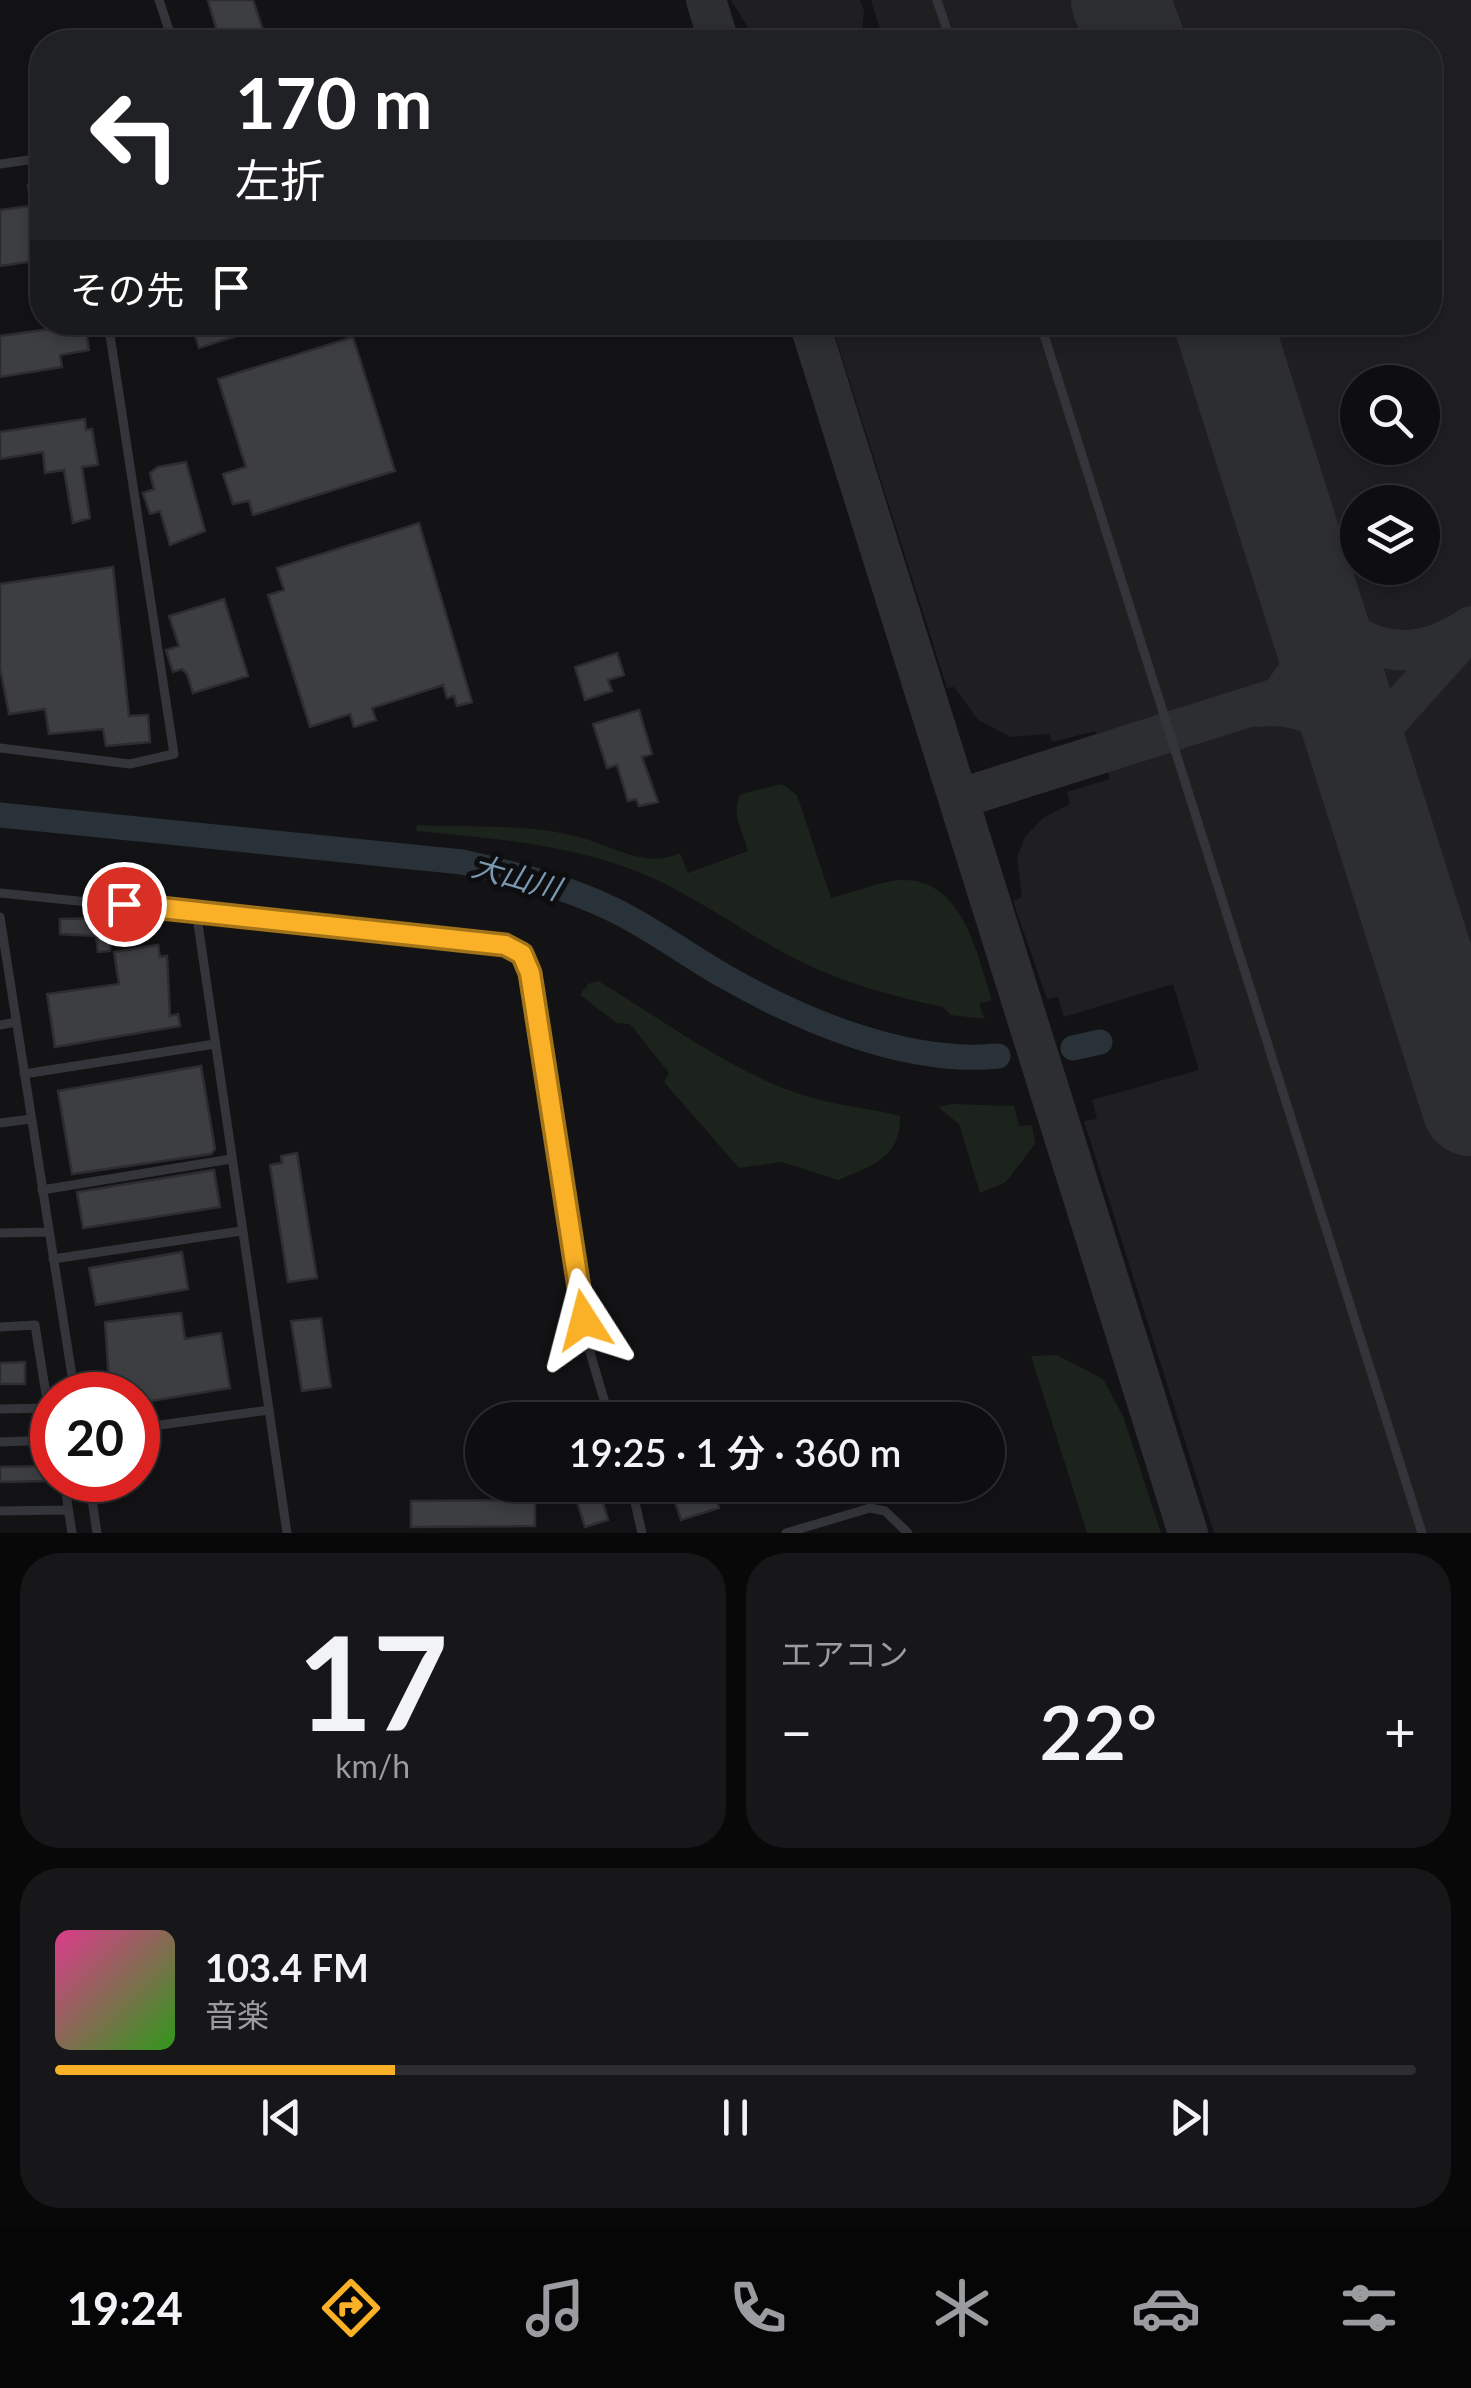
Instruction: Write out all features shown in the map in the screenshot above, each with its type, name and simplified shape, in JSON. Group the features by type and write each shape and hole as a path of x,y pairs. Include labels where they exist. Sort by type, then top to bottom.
{"lane":[{"path":"159,0 168,30"},
{"path":"937,0 947,30"},
{"path":"0,164 30,160"},
{"path":"0,748 130,764 174,754 110,335"},
{"path":"1044,335 1422,1533"},
{"path":"0,893 196,910 505,945 522,954 530,973 587,1342 605,1402"},
{"path":"196,910 288,1533"},
{"path":"0,917 71,1372"},
{"path":"0,1025 16,1022"},
{"path":"24,1074 214,1044"},
{"path":"0,1124 31,1118"},
{"path":"42,1190 230,1159"},
{"path":"53,1259 241,1230"},
{"path":"0,1233 49,1232"},
{"path":"0,1326 35,1326 42,1372"},
{"path":"0,1409 30,1408"},
{"path":"160,1425 269,1410"},
{"path":"0,1442 30,1441"},
{"path":"67,1502 72,1533"},
{"path":"92,1502 97,1533"},
{"path":"637,1502 642,1533"},
{"path":"786,1533 870,1508 885,1511 908,1533"},
{"path":"0,1511 68,1510"}],"shaded area":[{"path":"731,0 860,0 864,10 862,30 750,30"},
{"path":"871,0 1471,0 1471,1533 1214,1533 1084,1121 1097,1119 1092,1100 1199,1070 1173,984 1064,1017 1058,997 1047,999 1013,901 1022,897 1017,857 1025,837 1043,818 1070,804 1067,792 1110,779 1095,731 1053,742 1049,734 1011,737 978,720 954,687 947,688 835,335 1442,335 1442,30 880,30"},
{"path":"782,784 797,795 831,898 900,880 921,882 939,891 953,905 973,941 992,1000 979,1004 985,1019 951,1015 943,1007 873,990 823,971 672,888 625,867 548,847 416,831 417,825 556,832 641,857 654,859 680,853 688,873 748,851 737,815 741,794"},
{"path":"598,981 707,1050 764,1080 824,1101 900,1116 896,1142 882,1158 838,1180 782,1162 739,1168 664,1082 669,1073 630,1024 617,1023 580,995 588,984"},
{"path":"1014,1106 1019,1126 1032,1125 1035,1144 1006,1182 980,1193 959,1124 938,1107"},
{"path":"1057,1355 1103,1379 1123,1416 1161,1533 1087,1533 1031,1356"}],"building":[{"path":"208,0 253,0 263,30 217,30"},
{"path":"30,206 30,262 0,266 0,210"},
{"path":"30,332 30,335 87,335 89,350 60,355 62,367 0,377 0,336"},
{"path":"195,335 240,335 199,348"},
{"path":"353,337 395,471 253,515 249,501 233,504 223,474 246,467 218,379"},
{"path":"85,419 86,430 92,429 98,465 82,467 90,518 73,523 64,470 45,473 43,452 0,459 0,432"},
{"path":"186,462 205,531 170,545 160,511 150,514 143,493 154,489 150,473 158,467"},
{"path":"419,523 472,702 457,706 454,696 447,698 443,685 372,708 376,720 354,727 350,714 310,727 268,595 284,590 277,568"},
{"path":"113,567 129,716 148,715 150,742 106,746 103,729 49,734 45,709 9,714 0,668 0,584"},
{"path":"224,599 248,676 193,693 187,674 182,669 173,672 166,650 179,646 169,616"},
{"path":"617,653 624,675 608,680 612,691 585,700 575,667"},
{"path":"639,710 652,754 642,757 658,802 639,806 636,799 628,801 617,765 607,768 593,724"},
{"path":"60,919 112,920 110,951 98,952 96,936 60,934"},
{"path":"158,945 160,957 167,956 170,1016 178,1014 180,1026 55,1047 47,994 119,984 114,952"},
{"path":"201,1066 215,1149 211,1154 72,1174 58,1091"},
{"path":"297,1153 317,1278 288,1282 270,1165 282,1163 281,1156"},
{"path":"214,1170 220,1207 83,1228 77,1192"},
{"path":"182,1252 188,1289 96,1305 89,1268"},
{"path":"181,1313 185,1339 221,1333 230,1388 160,1399 160,1372 108,1372 105,1322"},
{"path":"321,1318 331,1387 302,1391 291,1321"},
{"path":"25,1362 25,1384 0,1384 0,1363"},
{"path":"30,1466 30,1481 0,1482 0,1467"},
{"path":"411,1501 535,1502 535,1526 411,1527"},
{"path":"577,1502 603,1502 608,1520 585,1527"},
{"path":"675,1502 717,1502 719,1508 681,1520"}],"waterway":[{"name":"大山川","path":"0,815 462,862 501,871 558,887 614,910 724,976 821,1023 892,1047 928,1054 998,1056"},
{"name":"大山川","path":"1073,1048 1100,1042"}],"taxiway":[{"path":"706,0 715,30"},
{"path":"813,335 1188,1533"},
{"path":"1303,584 1338,624 1378,646 1422,648 1471,626"},
{"path":"961,798 1280,697 1301,668 1314,618"},
{"path":"1359,753 1465,635"},
{"path":"1256,707 1285,707 1309,713 1354,740"},
{"path":"1468,1098 1471,1101"}],"runway":[{"path":"1120,0 1131,30"},
{"path":"1227,335 1471,1107"}],"route":[{"path":"124,904 505,945 522,954 530,973 584,1320"}]}
